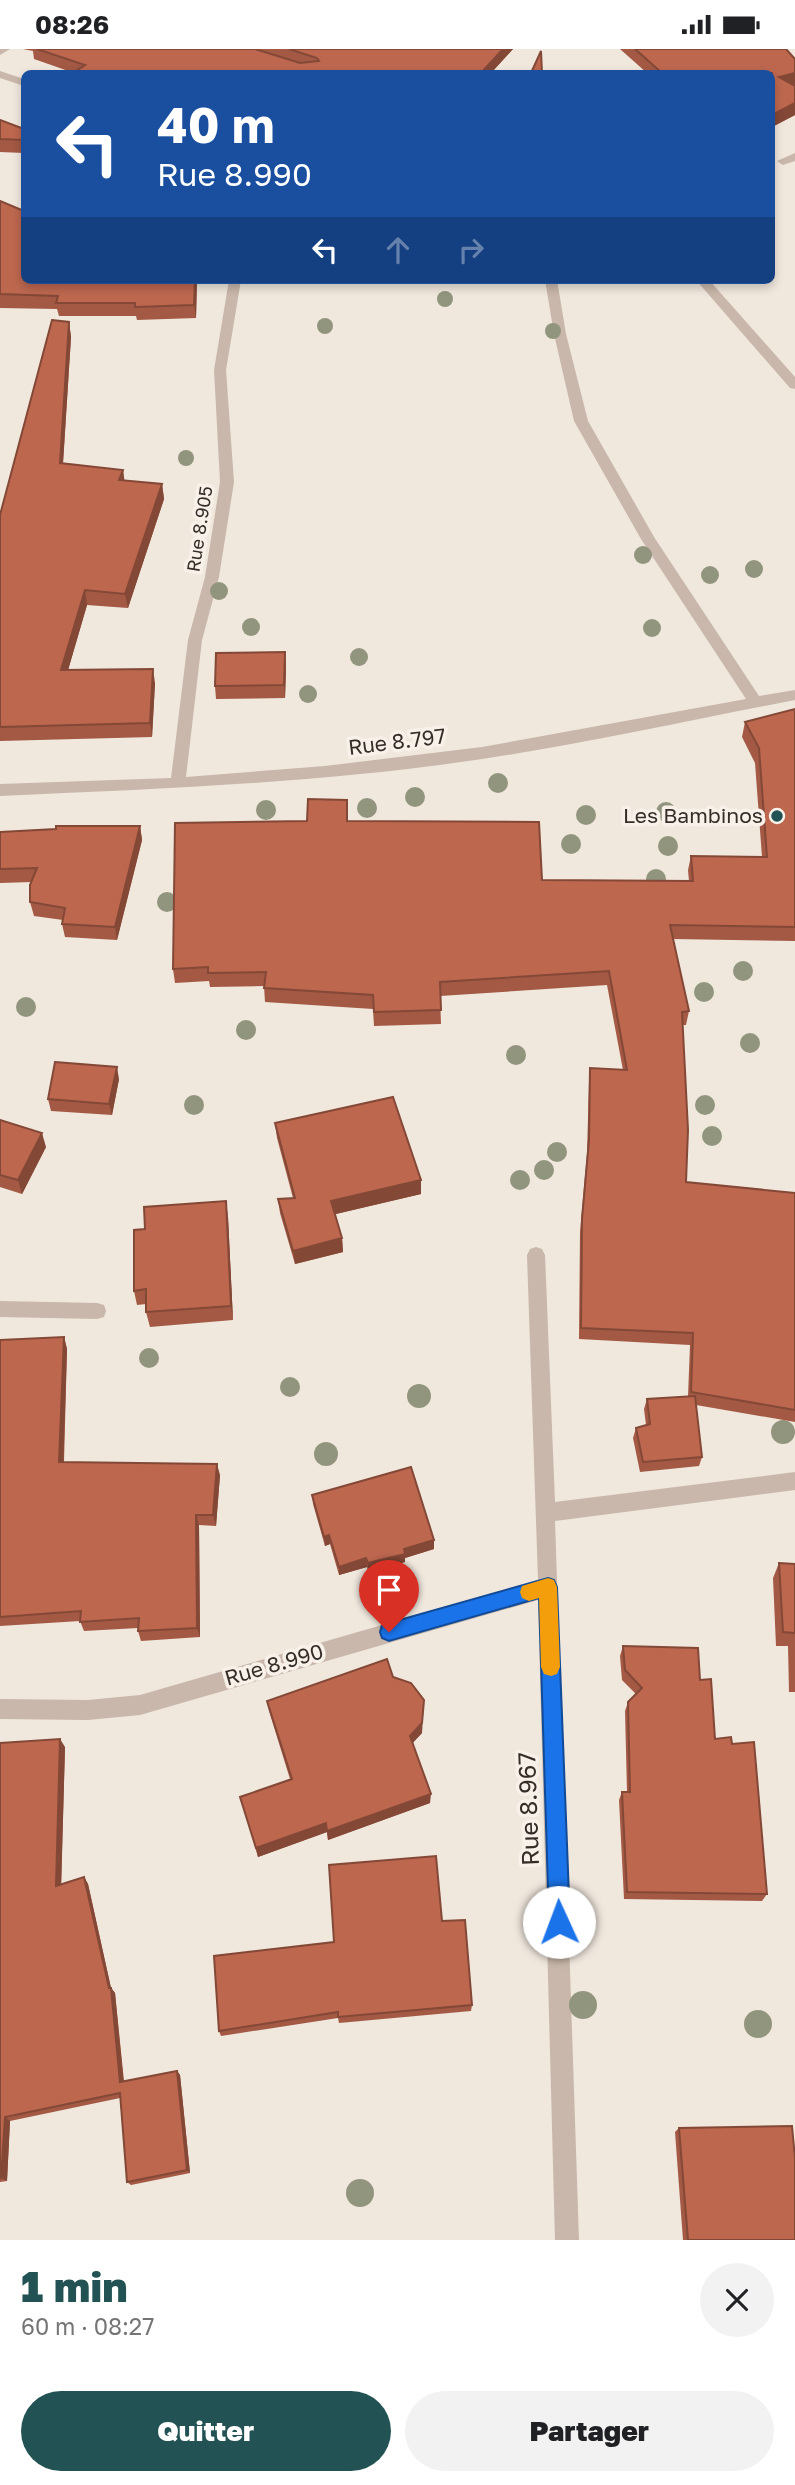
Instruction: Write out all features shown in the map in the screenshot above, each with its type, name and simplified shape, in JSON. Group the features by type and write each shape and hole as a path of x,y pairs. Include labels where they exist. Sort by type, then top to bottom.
{"street":[{"path":"0,74 21,82"},
{"name":"Rue 8.905","path":"178,783 195,640 212,577 227,482 220,370 233,284"},
{"path":"552,284 559,334 581,422 648,539 756,703"},
{"path":"706,284 795,385"},
{"name":"Rue 8.797","path":"0,790 178,783 325,772 481,753 795,695"},
{"path":"536,1255 548,1587"},
{"path":"0,1309 97,1311"},
{"path":"545,1513 795,1481"},
{"name":"Rue 8.990","path":"0,1709 88,1710 140,1705 548,1587"},
{"name":"Rue 8.967","path":"548,1587 567,2240"}],"building":[{"path":"37,49 255,49 300,63 319,61 289,49 503,49 484,70 78,70 85,65"},
{"path":"635,49 786,49 795,59 795,73 779,77 795,86 795,103 775,113 775,70 659,70"},
{"path":"541,51 542,70 532,70"},
{"path":"0,120 21,128 21,140 0,139"},
{"path":"0,201 21,210 21,284 195,284 194,305 135,307 135,303 56,303 58,296 0,294"},
{"path":"52,320 69,322 60,463 123,470 119,480 162,484 125,594 85,590 61,670 153,669 150,723 0,727 0,515"},
{"path":"285,652 284,685 215,686 216,653"},
{"path":"795,709 795,927 670,925 689,1011 682,1012 688,1130 686,1182 795,1193 795,1410 691,1392 693,1333 581,1328 582,1219 589,1140 590,1068 627,1070 609,971 440,982 441,1010 374,1012 373,995 264,988 266,972 208,973 208,967 173,969 175,823 307,821 308,799 347,800 347,821 539,822 542,880 693,881 691,856 767,857 759,748 745,722"},
{"path":"56,826 140,826 115,927 62,924 65,908 30,902 30,885 37,868 0,869 0,832 56,829"},
{"path":"55,1062 117,1067 109,1104 48,1099"},
{"path":"393,1097 421,1180 331,1201 342,1238 293,1251 278,1199 295,1198 275,1123"},
{"path":"0,1120 42,1133 18,1180 0,1175"},
{"path":"226,1201 231,1306 146,1312 146,1289 134,1291 134,1230 145,1229 144,1207"},
{"path":"64,1337 59,1462 217,1464 213,1515 196,1515 197,1628 138,1631 139,1618 80,1622 81,1611 0,1617 0,1340"},
{"path":"695,1396 702,1457 643,1462 636,1428 650,1424 647,1399"},
{"path":"411,1467 434,1540 404,1549 405,1554 368,1563 366,1558 339,1567 329,1535 324,1537 312,1495"},
{"path":"779,1563 795,1564 795,1633 783,1632"},
{"path":"623,1646 698,1648 700,1680 711,1679 715,1739 731,1737 732,1744 754,1742 767,1894 627,1892 622,1792 630,1792 628,1702 642,1688 625,1670"},
{"path":"387,1659 393,1677 411,1683 424,1700 422,1723 410,1736 431,1794 327,1831 326,1823 256,1848 240,1797 292,1779 267,1701"},
{"path":"60,1739 56,1886 84,1877 111,1988 120,2082 177,2071 187,2170 127,2182 120,2093 5,2117 0,2178 0,1743"},
{"path":"436,1856 442,1921 465,1920 472,2005 338,2017 338,2012 219,2031 214,1956 334,1942 329,1865"},
{"path":"792,2126 795,2158 795,2240 688,2240 679,2128"}],"slow traffic":[{"path":"529,1592 548,1587 551,1667"}],"place":[{"name":"Les Bambinos","path":"777,816"}],"route":[{"path":"389,1632 548,1587 559,1922"}]}
